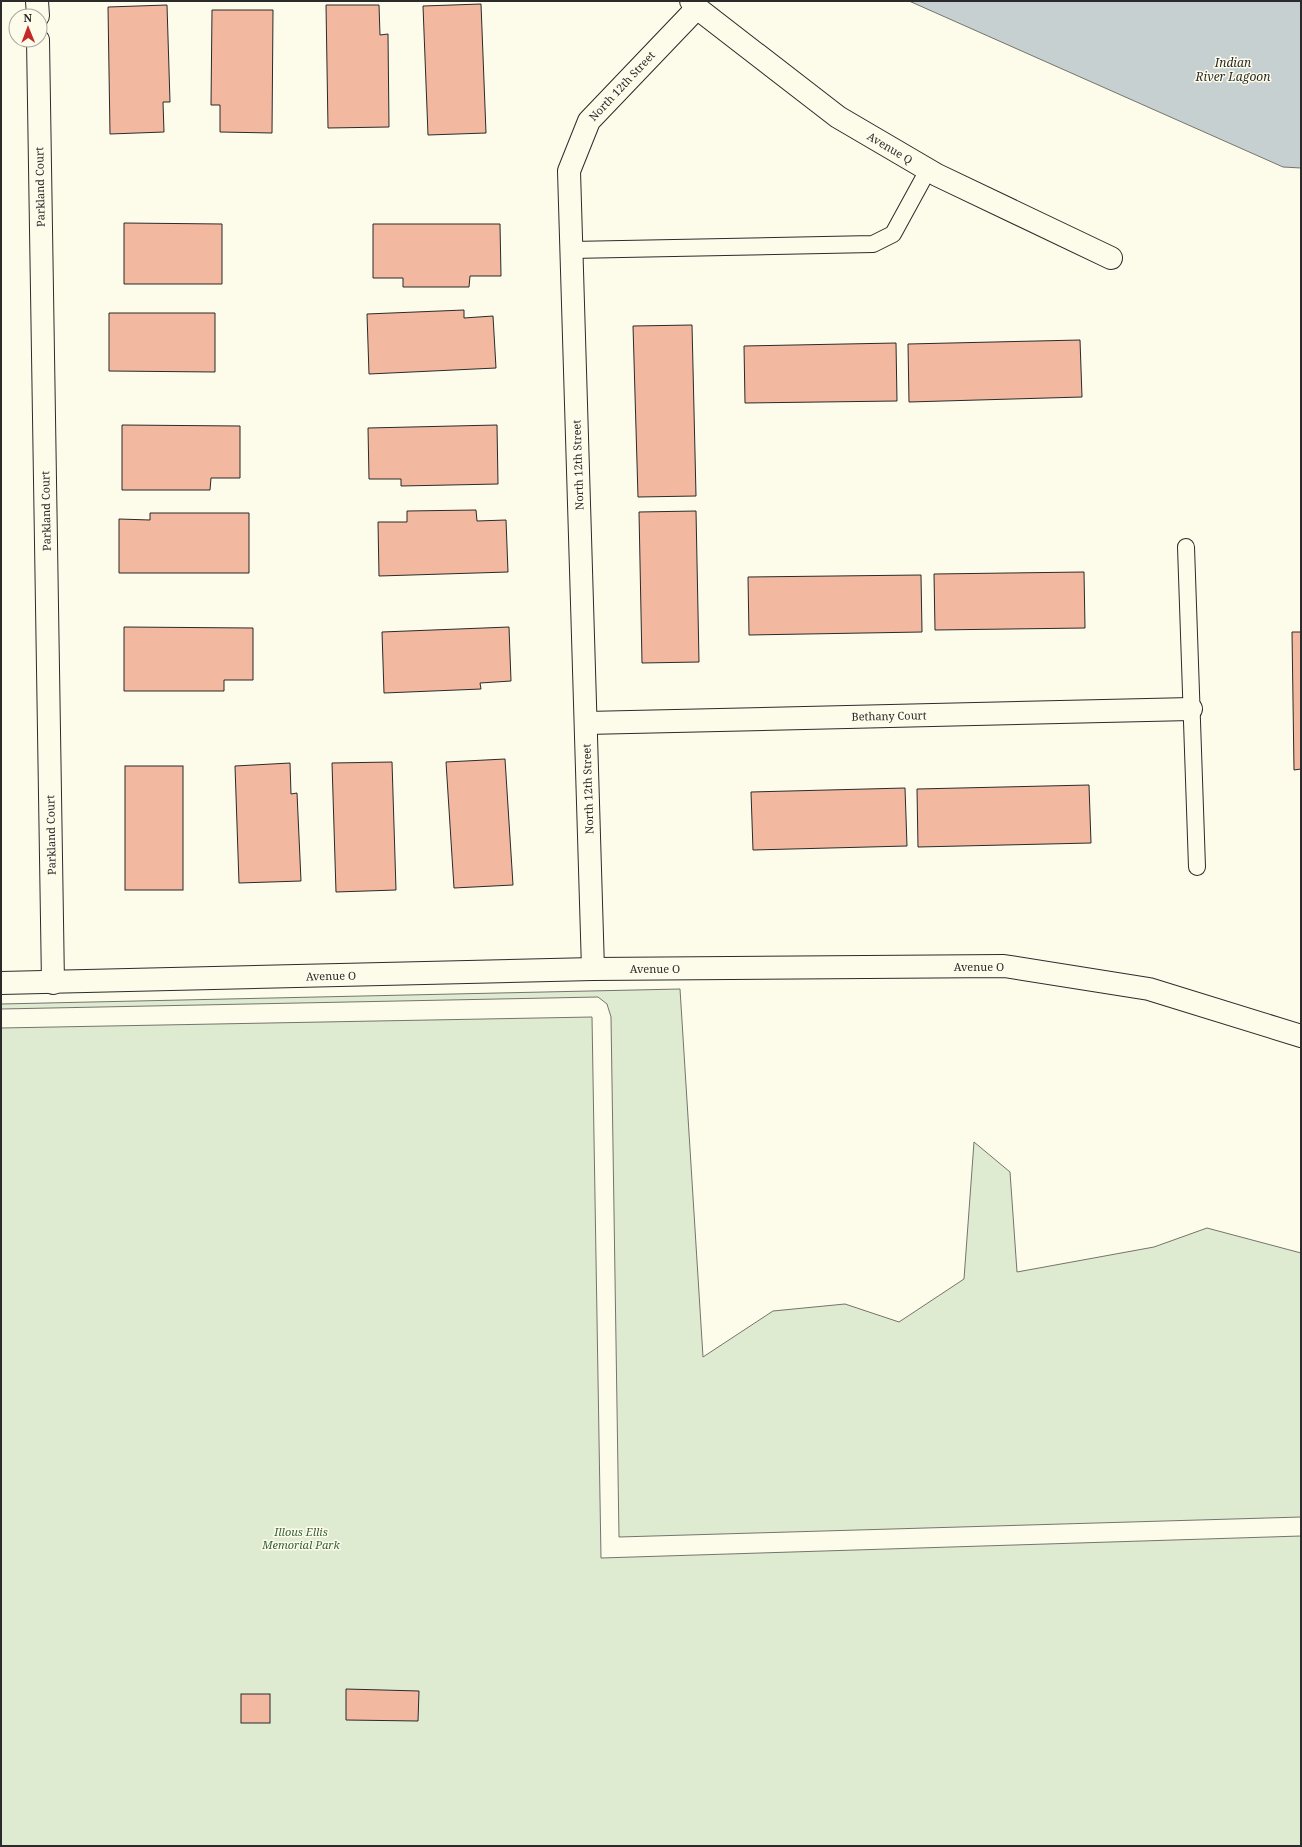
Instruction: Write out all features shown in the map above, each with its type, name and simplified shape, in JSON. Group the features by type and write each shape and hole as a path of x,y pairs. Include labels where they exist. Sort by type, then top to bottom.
{"street":[{"name":"Avenue Q","path":"694,4 838,117 928,170 1111,258"},
{"name":"North 12th Street","path":"593,969 568,171 589,121 694,4"},
{"name":"Parkland Court","path":"38,48 53,983"},
{"name":"Bethany Court","path":"586,723 1191,709"},
{"name":"Avenue O","path":"1,983 53,983 593,969 1004,966 1149,989 1301,1036"}],"lane":[{"path":"571,250 873,244 893,234 928,170"},
{"path":"1186,547 1197,867"}],"green space":[{"path":"680,989 703,1357 773,1311 845,1304 899,1322 964,1279 974,1142 1010,1172 1017,1272 1154,1247 1207,1228 1301,1253 1301,1517 619,1537 611,1017 607,1004 598,997 1,1009 1,1004"},
{"name":"Illous Ellis Memorial Park","path":"592,1017 601,1558 1301,1536 1301,1846 1,1846 1,1028"}],"water":[{"name":"Indian River Lagoon","path":"909,1 1301,1 1301,168 1283,167"}],"building":[{"path":"481,4 486,133 428,135 423,6"},
{"path":"167,5 170,102 163,102 164,132 110,134 108,7"},
{"path":"326,5 379,5 380,35 388,34 389,127 328,128"},
{"path":"212,10 273,10 272,133 220,132 220,105 211,105"},
{"path":"124,223 222,224 222,284 124,284"},
{"path":"373,224 500,224 501,276 470,276 469,287 403,287 403,278 373,278"},
{"path":"464,310 464,318 493,316 496,368 369,374 367,314"},
{"path":"109,313 215,313 215,372 109,371"},
{"path":"692,325 696,496 638,497 633,326"},
{"path":"1080,340 1082,397 909,402 908,344"},
{"path":"896,343 897,401 745,403 744,346"},
{"path":"122,425 240,426 240,478 211,478 210,490 122,490"},
{"path":"497,425 498,484 401,486 401,479 369,479 368,428"},
{"path":"476,510 477,521 506,520 508,572 379,576 378,522 407,522 407,511"},
{"path":"696,511 699,662 642,663 639,512"},
{"path":"150,513 249,513 249,573 119,573 119,519 150,520"},
{"path":"1084,572 1085,628 935,630 934,574"},
{"path":"921,575 922,632 749,635 748,577"},
{"path":"124,627 253,628 253,680 224,680 224,691 124,691"},
{"path":"509,627 511,681 480,683 481,689 384,693 382,632"},
{"path":"1292,632 1301,632 1301,769 1294,770"},
{"path":"505,759 513,885 454,888 446,762"},
{"path":"392,762 396,890 336,892 332,763"},
{"path":"290,763 291,794 297,793 301,881 239,883 235,766"},
{"path":"125,766 183,766 183,890 125,890"},
{"path":"1089,785 1091,843 918,847 917,789"},
{"path":"905,788 907,846 753,850 751,792"},
{"path":"346,1689 419,1691 418,1721 346,1720"},
{"path":"241,1694 270,1694 270,1723 241,1723"}]}
